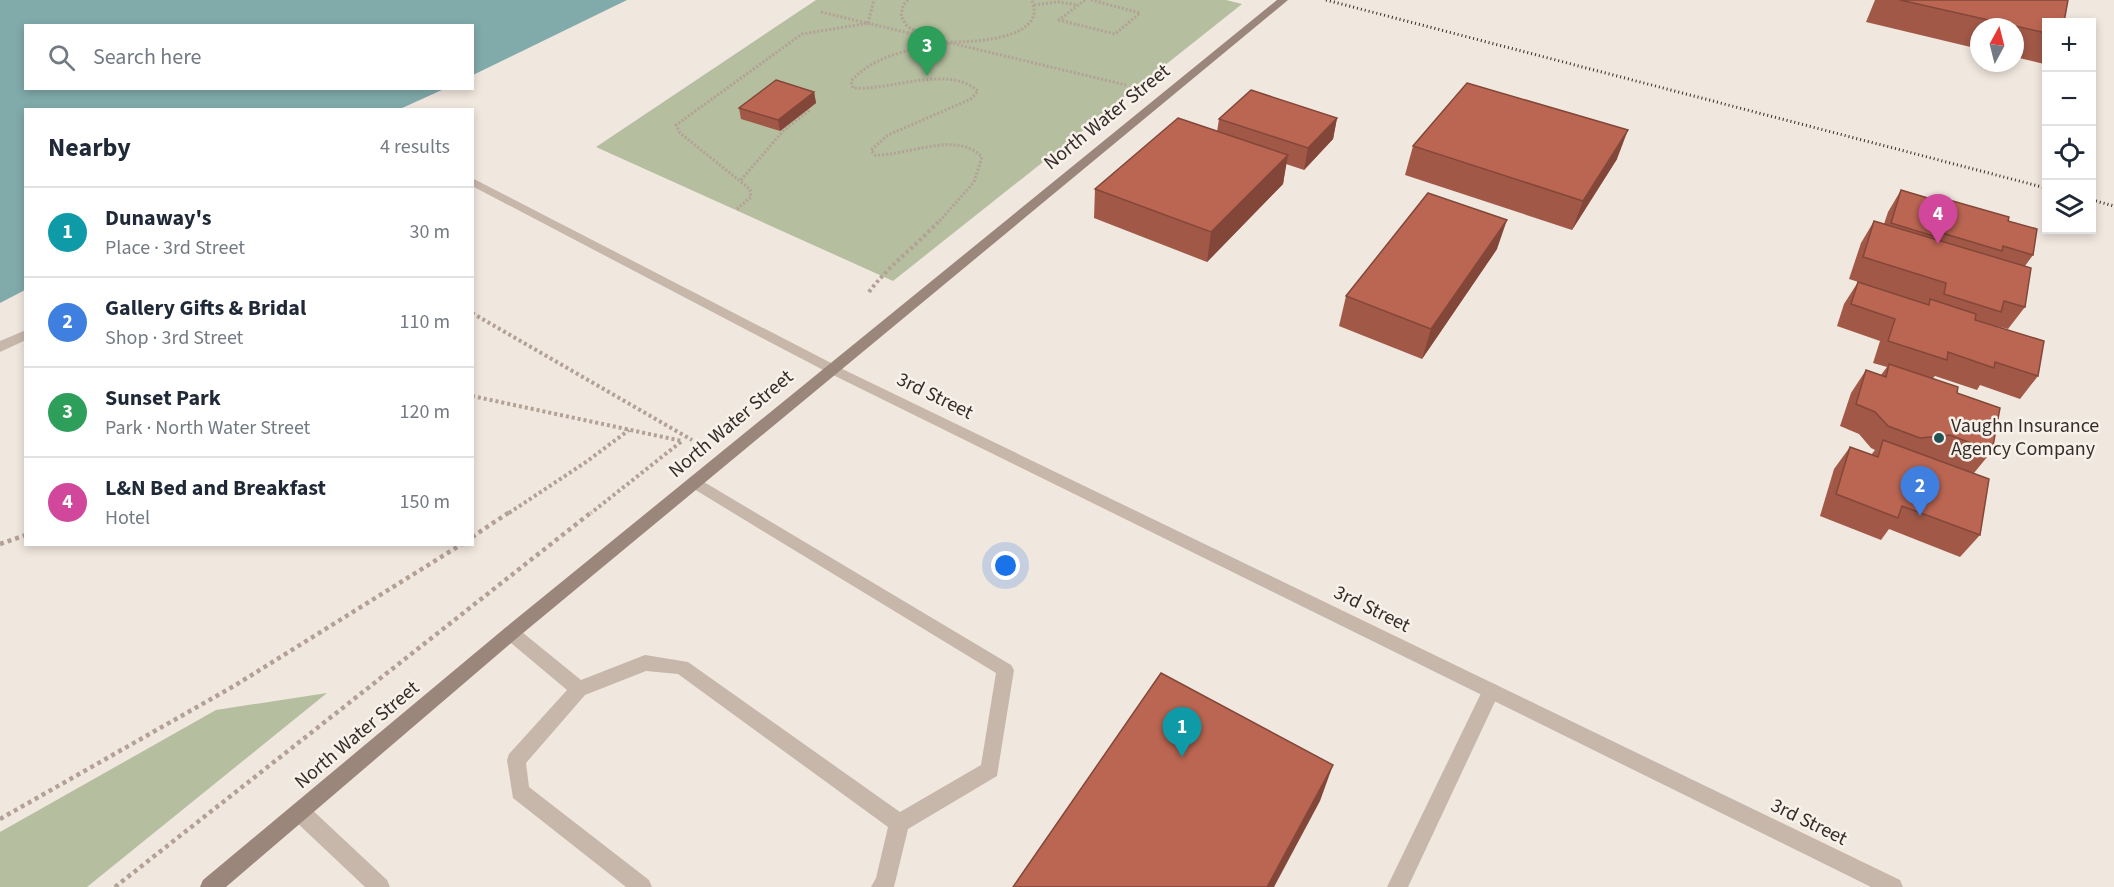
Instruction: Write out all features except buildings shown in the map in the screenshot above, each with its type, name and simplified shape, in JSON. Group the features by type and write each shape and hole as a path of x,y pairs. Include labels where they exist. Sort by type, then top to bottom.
{"street":[{"name":"North Water Street","path":"210,887 511,633 1283,0"},
{"name":"3rd Street","path":"474,182 832,369 1893,887"},
{"path":"0,347 24,335"},
{"path":"694,482 1005,670 990,770 899,824 885,884 881,887"},
{"path":"511,633 579,689"},
{"path":"642,887 520,792 516,760 579,689 645,663 682,667 899,824"},
{"path":"1397,887 1491,691"},
{"path":"300,812 380,887"}],"path":[{"path":"869,23 874,0"},
{"path":"908,0 903,6 901,16 907,26 925,37"},
{"path":"938,40 963,43 988,41 1009,35 1024,28 1034,18 1032,0"},
{"path":"1084,0 1059,20 1115,34 1140,13 1091,0"},
{"path":"1034,5 1058,2 1078,5"},
{"path":"821,12 1133,87"},
{"path":"737,208 752,193 741,180 680,133 676,125 802,33 869,23"},
{"path":"864,299 885,270 918,244 968,190 974,182 982,157 972,148 954,144 893,156 879,156 871,150 875,143 888,135 971,99 978,91 971,84 958,80 932,79 868,90 854,88 851,81 864,70 891,56 950,43"},
{"path":"741,180 784,130 811,109"},
{"path":"474,314 693,440"},
{"path":"115,887 682,441 474,396"},
{"path":"474,536 586,462 630,429"},
{"path":"0,544 24,536"},
{"path":"0,819 178,721 369,606 459,546"}],"green space":[{"path":"816,0 1226,0 1242,4 893,281 596,147"},
{"path":"327,693 87,887 0,887 0,832 216,710"}],"water":[{"path":"0,0 627,0 474,75 474,24 24,24 24,90 442,90 402,108 24,108 24,291 0,303"}],"railway":[{"path":"1326,0 2042,187"},
{"path":"2096,201 2114,206"}],"place":[{"name":"Sunset Park","path":"927,76"},
{"name":"L&N Bed and Breakfast","path":"1938,244"},
{"name":"Vaughn Insurance Agency Company","path":"1939,438"},
{"name":"Gallery Gifts & Bridal","path":"1920,516"},
{"name":"Dunaway's","path":"1182,757"}]}
